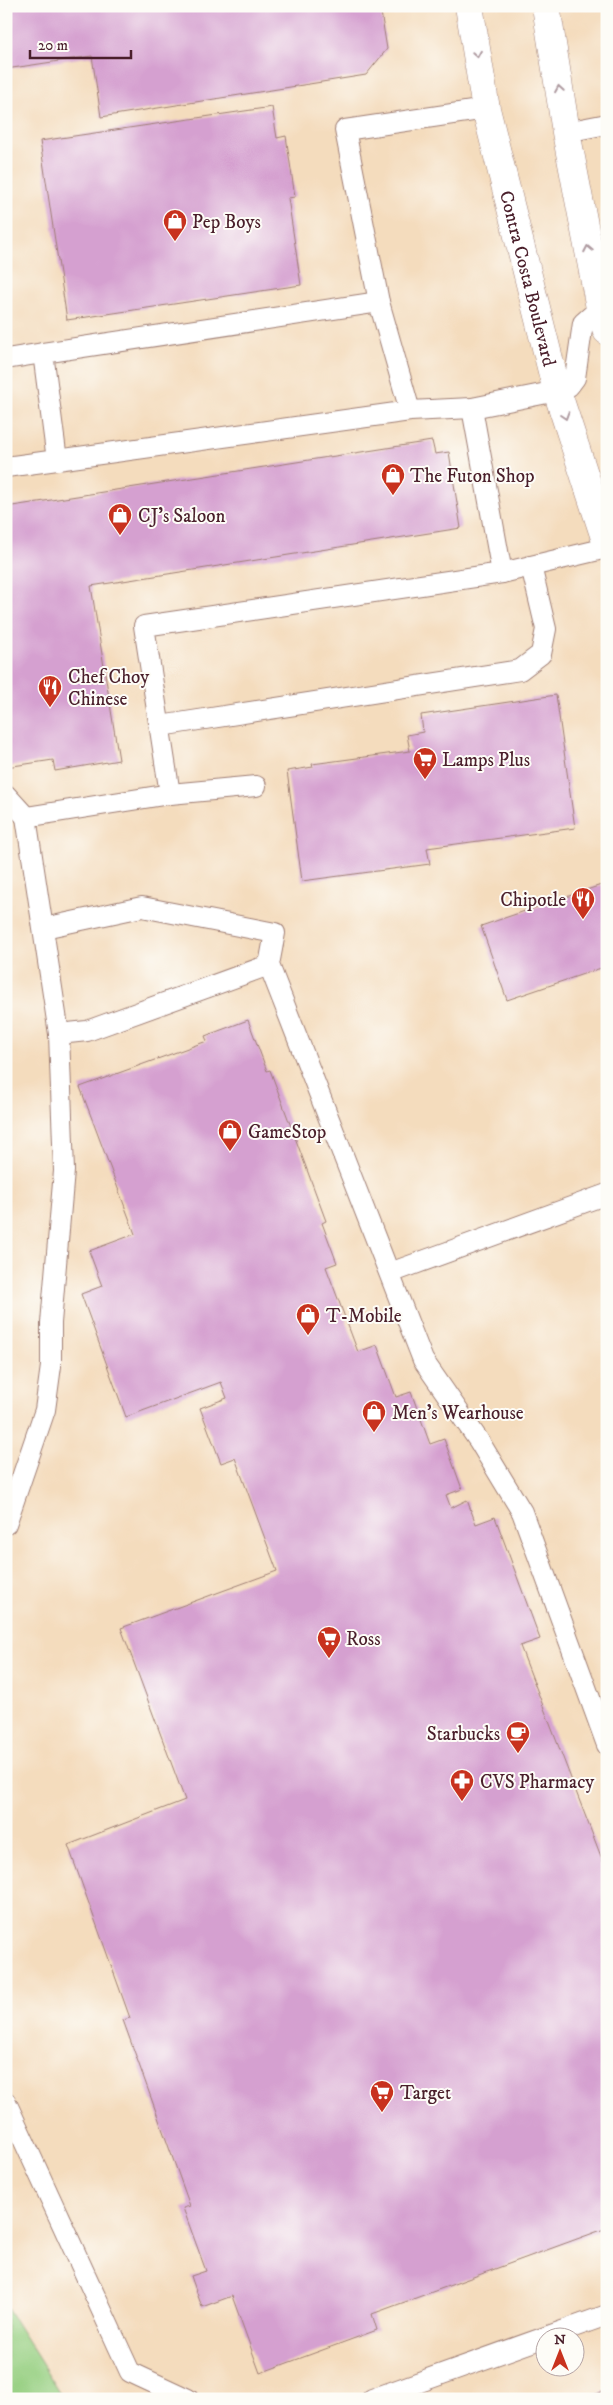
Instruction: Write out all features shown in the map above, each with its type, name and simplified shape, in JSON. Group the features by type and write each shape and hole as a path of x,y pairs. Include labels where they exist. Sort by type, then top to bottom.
{"main road":[{"name":"Contra Costa Boulevard","path":"469,6 486,109 557,390 607,546"},
{"path":"546,6 566,132 605,319"}],"lane":[{"path":"410,411 379,302 345,130 486,109"},
{"path":"566,132 607,124"},
{"path":"6,359 379,302"},
{"path":"6,467 410,411 472,408 557,390 568,386 575,378 583,323 591,316 605,319"},
{"path":"42,353 57,460"},
{"path":"472,408 502,573"},
{"path":"170,794 144,626 502,573 607,546"},
{"path":"160,726 520,670 541,654 546,630 531,566"},
{"path":"26,817 170,794 256,786"},
{"path":"6,795 26,817 44,928 59,1034 64,1171 45,1410 6,1524"},
{"path":"44,928 142,907 275,933 269,965 424,1360 479,1441 522,1512 607,1745"},
{"path":"59,1034 87,1031 269,965"},
{"path":"390,1273 607,1194"},
{"path":"6,2102 130,2372 188,2399"},
{"path":"372,2399 607,2315"}],"green space":[{"path":"6,2307 64,2399 6,2399"}],"building":[{"path":"6,6 380,6 387,49 366,75 101,117 92,56 6,69"},
{"name":"Pep Boys","path":"272,107 277,138 286,136 295,197 288,198 301,285 67,320 40,141"},
{"path":"432,441 435,454 449,452 461,528 91,586 119,760 55,771 53,760 6,767 6,507"},
{"path":"556,695 575,828 427,848 430,864 302,881 287,771 313,767 312,764 410,751 407,735 423,732 421,715"},
{"path":"607,883 607,966 507,1000 481,926"},
{"path":"248,1020 267,1071 270,1070 326,1221 322,1223 337,1263 326,1267 358,1352 377,1345 396,1397 411,1392 430,1444 444,1439 462,1489 446,1495 451,1508 467,1500 476,1524 495,1517 540,1639 520,1646 607,1872 607,2228 372,2314 377,2330 260,2373 232,2296 202,2307 191,2276 206,2271 183,2208 190,2206 123,2020 130,2018 68,1845 185,1800 121,1628 277,1571 235,1458 221,1463 200,1408 227,1398 221,1382 126,1417 81,1294 102,1286 89,1251 135,1234 80,1087 207,1041 205,1036"},
{"path":"607,2390 607,2399 583,2399"}],"place":[{"name":"Pep Boys","path":"175,242"},
{"name":"The Futon Shop","path":"393,496"},
{"name":"CJ's Saloon","path":"120,536"},
{"name":"Chef Choy Chinese","path":"50,708"},
{"name":"Lamps Plus","path":"425,780"},
{"name":"Chipotle","path":"583,920"},
{"name":"GameStop","path":"230,1152"},
{"name":"T-Mobile","path":"308,1336"},
{"name":"Men's Wearhouse","path":"374,1433"},
{"name":"Ross","path":"329,1659"},
{"name":"Starbucks","path":"518,1754"},
{"name":"CVS Pharmacy","path":"462,1802"},
{"name":"Target","path":"382,2113"}]}
